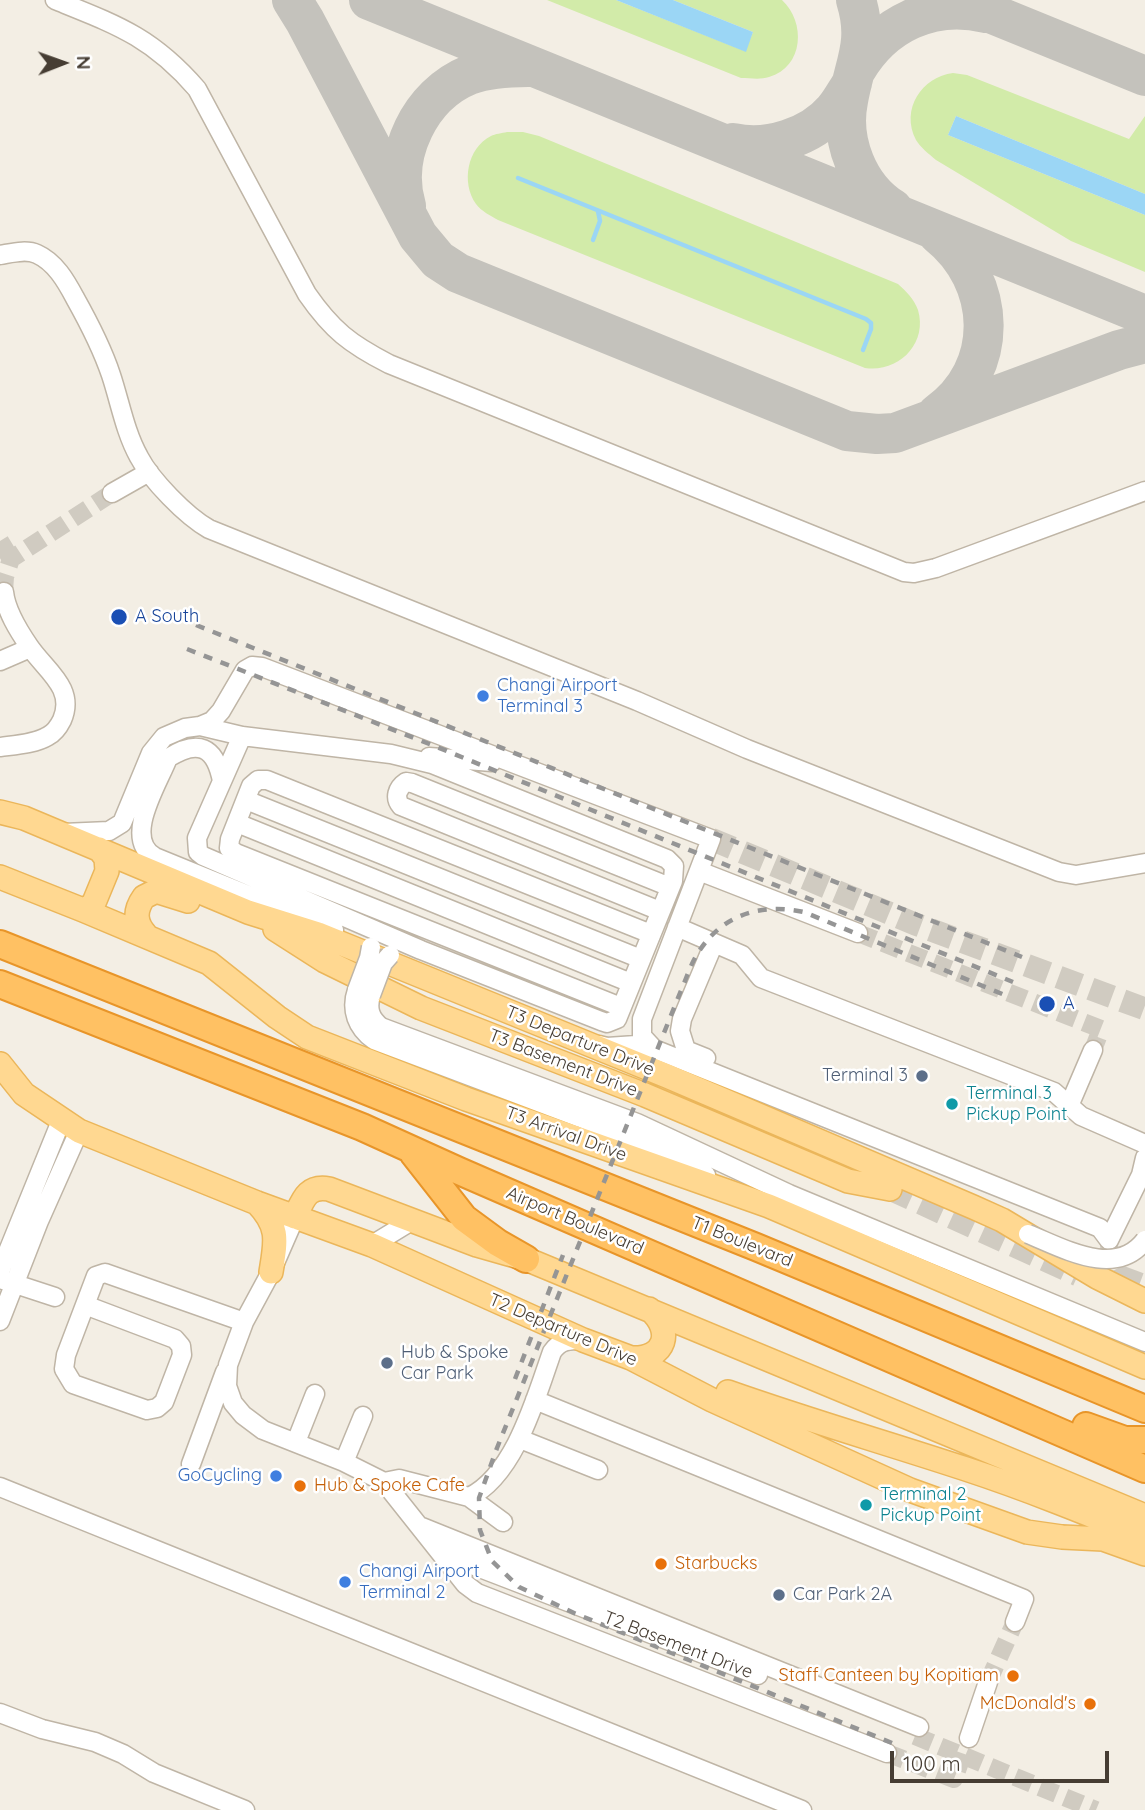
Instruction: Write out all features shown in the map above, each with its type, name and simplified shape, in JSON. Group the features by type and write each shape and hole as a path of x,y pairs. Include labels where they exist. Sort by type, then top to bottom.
{"highway":[{"path":"0,944 336,1080 383,1117 464,1218 526,1259"},
{"name":"Airport Boulevard","path":"0,984 362,1127 1145,1469"},
{"name":"T1 Boulevard","path":"336,1080 756,1247 1145,1409"},
{"path":"918,1371 957,1376 1125,1440 1145,1440"}],"main road":[{"name":"T3 Departure Drive","path":"0,812 24,818 244,910 365,950 667,1076 973,1207 1028,1234 1097,1277 1145,1301"},
{"path":"83,910 93,905 107,871 106,858 99,849"},
{"name":"T3 Arrival Drive","path":"0,877 209,963 277,1017 307,1037 467,1099 769,1206 1084,1327 1145,1367"},
{"path":"146,936 138,926 137,911 144,897 156,891 195,903 244,910"},
{"name":"T3 Basement Drive","path":"244,910 325,961 421,1008 645,1095 848,1181 890,1189"},
{"name":"T2 Departure Drive","path":"0,1064 24,1094 70,1126 257,1203 372,1245 583,1340 631,1358 712,1400 910,1490 1010,1527 1042,1535 1103,1539 1145,1553"},
{"path":"295,1217 306,1195 322,1188 477,1245 526,1259 1145,1516"},
{"path":"257,1203 271,1218 275,1243 271,1272"},
{"path":"631,1358 650,1356 658,1351 662,1344 663,1325 649,1309"},
{"path":"668,1377 717,1388 818,1424 966,1469 1057,1501 1145,1537"}],"lane":[{"path":"55,0 122,28 160,51 177,66 197,89 207,106 313,303 347,340 389,364 904,572 914,573 936,568 1145,491"},
{"path":"0,255 22,251 36,253 50,262 64,278 92,328 111,373 138,457 192,519 209,529 637,701 747,749 1059,872 1076,875 1145,863"},
{"path":"112,493 149,472"},
{"path":"0,747 49,736 60,725 65,712 65,691 30,648 5,603 4,592"},
{"path":"0,661 30,648"},
{"path":"59,833 99,832 116,827 127,815 151,753 164,737 212,721 222,711 245,670 252,666 262,667 711,839 642,1019 642,1036 654,1049"},
{"path":"200,726 242,736 391,754 514,764"},
{"path":"242,736 197,838 198,852 203,856 421,950 607,1023 617,1019 670,887 674,866 667,859 432,764 391,754"},
{"path":"222,781 215,757 208,750 189,748 169,758 141,824 140,839 143,848 155,856 328,926 365,950"},
{"path":"621,1007 236,853 229,848 230,839 251,786 258,780 267,780 651,934"},
{"path":"660,911 401,806 396,796 401,785 412,783 670,887"},
{"path":"246,800 641,959"},
{"path":"236,823 631,983"},
{"path":"699,871 858,933"},
{"path":"346,918 363,931 365,950 369,958 364,993 370,1016 381,1027 636,1123 1084,1327 1145,1342"},
{"path":"677,927 743,955 761,978 1054,1092 1081,1116 1145,1144"},
{"path":"714,943 681,1019 680,1031 686,1050 1084,1211 1104,1234"},
{"path":"421,950 401,948 390,955 364,993 355,1014 362,1029 374,1040 581,1118 657,1150 769,1206"},
{"path":"588,1044 607,1047 636,1045 654,1049 1104,1234"},
{"path":"1069,1106 1093,1050"},
{"path":"0,1321 7,1281 70,1126"},
{"path":"1104,1234 1141,1175 1145,1158"},
{"path":"0,1271 5,1244 32,1217"},
{"path":"191,1465 244,1322 271,1272 295,1217"},
{"path":"372,1245 413,1220"},
{"path":"1028,1234 1096,1259 1111,1259 1132,1253 1145,1240"},
{"path":"85,1305 175,1339 181,1346 182,1355 164,1402 157,1409 147,1410 73,1384 64,1369 66,1355 96,1276 105,1273 244,1322"},
{"path":"7,1281 55,1297"},
{"path":"469,1497 485,1489 520,1439 552,1352 564,1341 583,1340"},
{"path":"228,1365 227,1386 233,1403 242,1413 263,1430 344,1462 384,1482 465,1584 477,1593 887,1753"},
{"path":"296,1442 315,1394"},
{"path":"535,1400 1024,1600 1015,1622"},
{"path":"200,1439 211,1423 228,1415 242,1413"},
{"path":"344,1462 363,1416"},
{"path":"520,1439 597,1470"},
{"path":"384,1482 399,1479 469,1497 503,1522"},
{"path":"0,1487 802,1810"},
{"name":"T2 Basement Drive","path":"420,1527 917,1732 441,1553"},
{"path":"969,1738 988,1682"},
{"path":"0,1713 42,1729 95,1742 154,1773 246,1810"}],"green space":[{"path":"547,0 616,0 745,51 753,32 673,0 782,0 795,20 798,43 795,54 781,72 766,78 741,78"},
{"path":"953,73 967,75 1129,139 1145,116 1145,194 956,116 948,135 1145,215 1145,272 1071,241 936,160 922,148 912,128 911,117 917,96 932,81"},
{"path":"507,132 539,136 898,284 918,310 919,334 914,345 908,354 889,366 865,368 498,220 476,204 471,196 468,176 476,149 491,136"}],"water":[{"path":"616,0 673,0 753,32 746,52"},
{"path":"956,116 1145,194 1145,215 948,135"}],"waterway":[{"path":"518,178 866,319 871,323 871,329 863,350"},
{"path":"593,240 600,221 598,211"}],"taxiway":[{"path":"292,0 418,236 438,260 458,273 847,431 895,433 1119,350 1145,343"},
{"path":"369,0 1145,315"},
{"path":"856,0 860,15 861,40 846,116 849,147 861,176 881,200 893,209"},
{"path":"958,0 1145,76"},
{"path":"856,70 880,40 911,19 947,10 986,13"},
{"path":"406,206 402,187 406,147 424,112 436,97 469,75 498,68 528,67"},
{"path":"733,143 774,143 788,140 813,128 834,110 852,83"},
{"path":"937,414 958,395 972,374 981,350 984,325 972,276 958,253 938,234"}],"tunnel":[{"path":"4,592 5,577 11,559 112,493"},
{"path":"0,541 11,559"},
{"path":"711,839 915,924 1145,1009"},
{"path":"858,933 1101,1029 1093,1050"},
{"path":"890,1189 1078,1275"},
{"path":"1109,1244 1110,1260 1118,1276"},
{"path":"1118,1276 1145,1286"},
{"path":"988,1682 1015,1622"},
{"path":"915,1736 1096,1810"},
{"path":"887,1753 954,1779 966,1745"}],"railway":[{"path":"196,625 1022,957"},
{"path":"187,649 437,747 1013,982"},
{"path":"892,1743 574,1613 519,1587 492,1561 480,1530 479,1498 690,968 698,953 719,929 744,914 758,911 773,909 804,912 1007,996"},
{"path":"515,1379 563,1255"}],"place":[{"name":"A South","path":"119,617"},
{"name":"Changi Airport Terminal 3","path":"483,696"},
{"name":"A","path":"1047,1004"},
{"name":"Terminal 3","path":"922,1076"},
{"name":"Terminal 3 Pickup Point","path":"952,1104"},
{"name":"Hub & Spoke Car Park","path":"387,1363"},
{"name":"GoCycling","path":"276,1476"},
{"name":"Hub & Spoke Cafe","path":"300,1486"},
{"name":"Terminal 2 Pickup Point","path":"866,1505"},
{"name":"Starbucks","path":"661,1564"},
{"name":"Changi Airport Terminal 2","path":"345,1582"},
{"name":"Car Park 2A","path":"779,1595"},
{"name":"Staff Canteen by Kopitiam","path":"1013,1676"},
{"name":"McDonald's","path":"1090,1704"}]}
